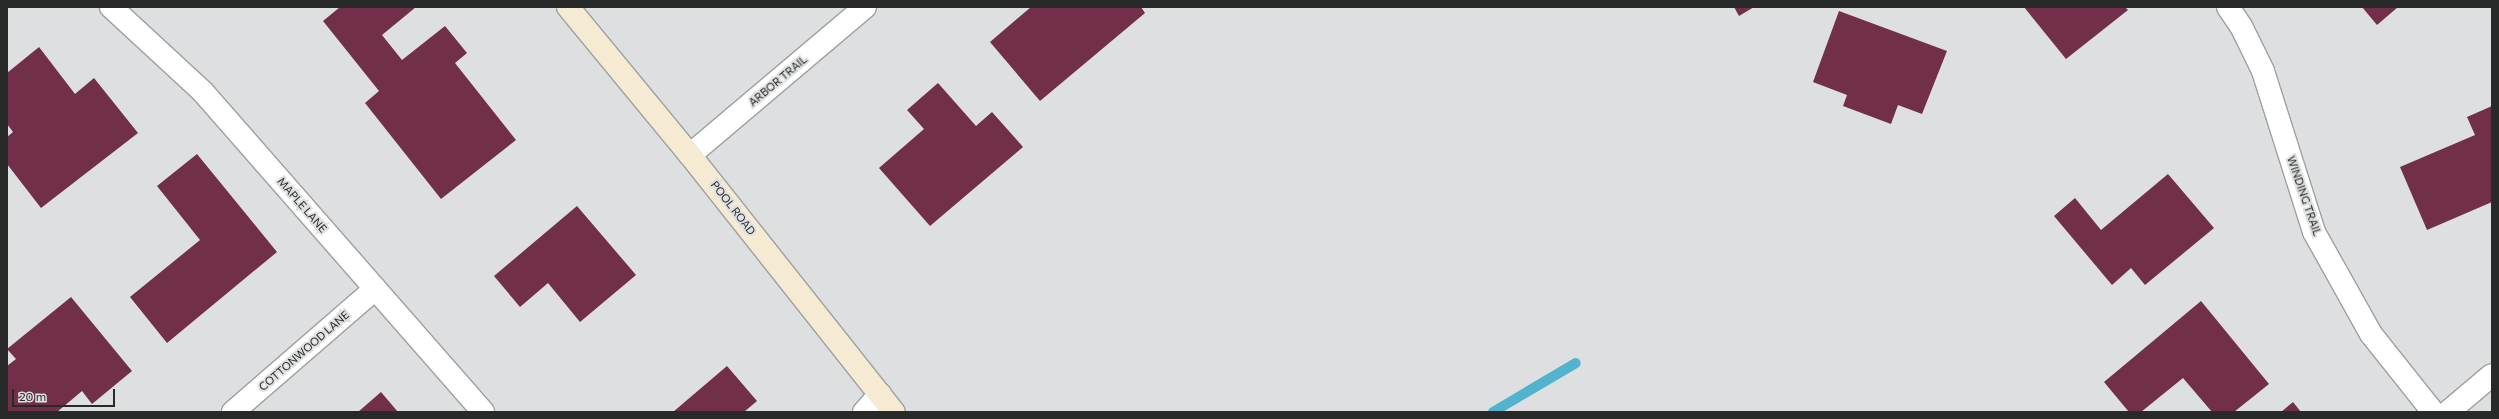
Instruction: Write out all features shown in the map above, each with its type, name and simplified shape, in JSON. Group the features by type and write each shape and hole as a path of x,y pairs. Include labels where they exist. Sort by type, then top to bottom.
{"main road":[{"name":"POOL ROAD","path":"568,7 690,155 894,412"}],"street":[{"name":"MAPLE LANE","path":"111,7 203,92 483,412"},
{"name":"ARBOR TRAIL","path":"690,155 865,7"},
{"name":"WINDING TRAIL","path":"2228,7 2241,26 2263,71 2314,232 2371,334 2433,412"},
{"name":"COTTONWOOD LANE","path":"232,412 375,289"},
{"path":"2448,412 2492,375"},
{"path":"864,412 880,394"}],"building":[{"path":"340,7 416,7 382,35 402,60 445,26 467,53 455,63 516,140 441,199 365,103 379,91 323,21"},
{"path":"1031,7 1141,7 1145,13 1040,101 990,42"},
{"path":"1734,7 1754,7 1739,16"},
{"path":"2024,7 2125,7 2128,10 2066,59"},
{"path":"2362,7 2398,7 2377,25"},
{"path":"1839,11 1947,51 1922,114 1898,105 1891,124 1843,106 1847,95 1813,82"},
{"path":"39,47 75,94 94,78 138,133 41,208 7,164 7,137 13,132 7,124 7,73"},
{"path":"938,83 976,126 992,112 1023,147 930,226 879,168 924,129 907,110"},
{"path":"2492,106 2492,202 2427,230 2400,167 2475,135 2467,117"},
{"path":"197,154 277,252 167,343 130,297 200,240 157,186"},
{"path":"2168,174 2214,228 2145,285 2131,268 2112,285 2054,216 2075,198 2101,230"},
{"path":"577,206 636,275 580,322 548,283 520,307 494,276"},
{"path":"71,297 132,371 92,404 82,391 57,412 7,412 7,366 16,359 7,349"},
{"path":"2201,301 2269,384 2234,412 2212,412 2183,378 2141,412 2129,412 2104,382"},
{"path":"727,366 757,401 744,412 673,412"},
{"path":"381,392 398,412 358,412"},
{"path":"2293,402 2301,412 2281,412"}],"waterway":[{"path":"1493,412 1576,363"}]}
